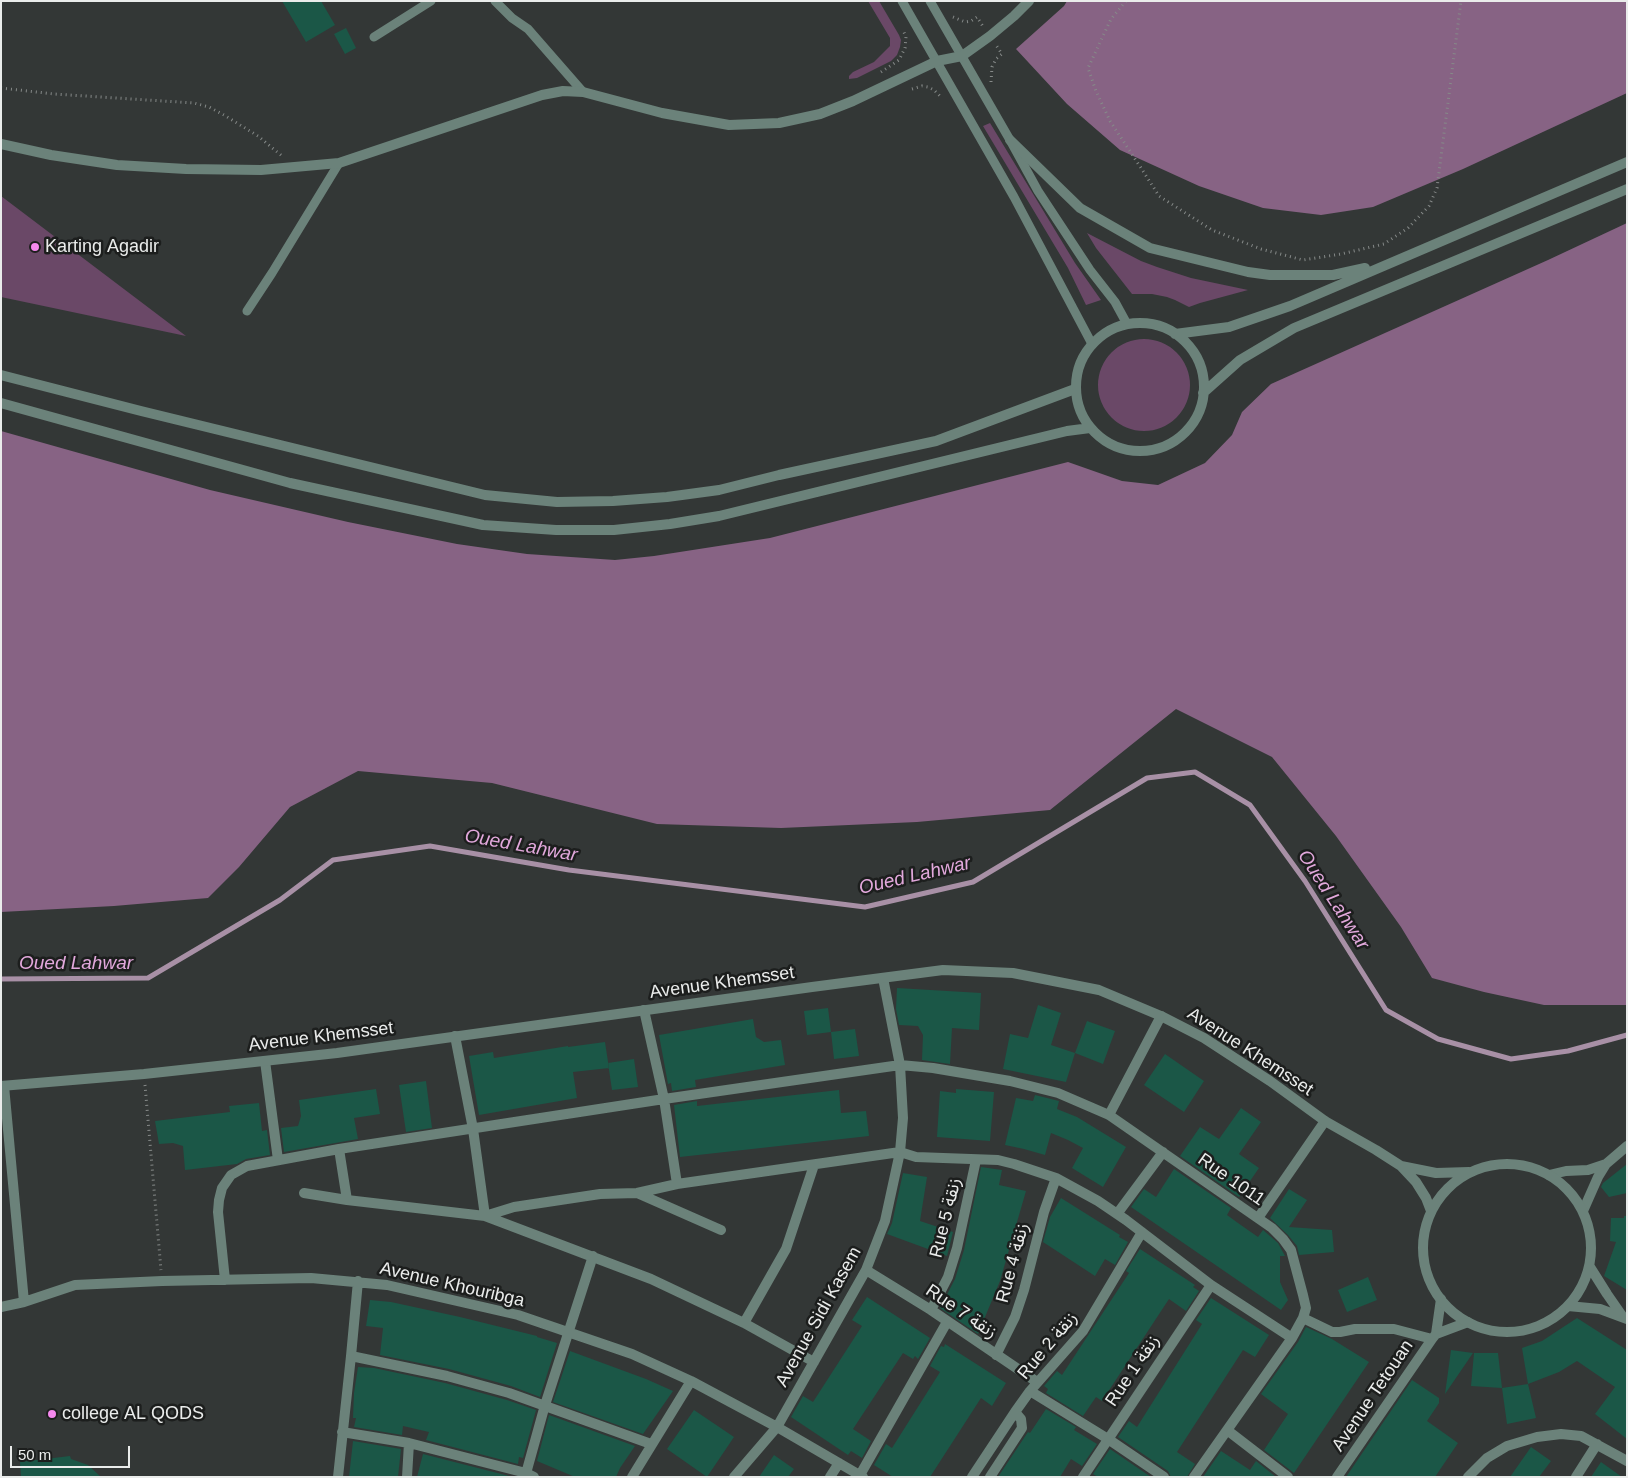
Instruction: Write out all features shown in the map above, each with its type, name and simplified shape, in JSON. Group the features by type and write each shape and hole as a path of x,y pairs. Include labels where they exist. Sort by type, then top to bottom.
{"street":[{"path":"1,144 51,155 117,165 186,169 261,170 296,167 339,162 542,95 563,91 584,92 662,113 729,125 779,123 820,114 853,101 936,60 962,56 990,36 1029,1"},
{"path":"1010,140 1080,208 1150,248 1248,272 1270,275 1333,275 1383,265"},
{"path":"1175,334 1229,327 1290,306 1627,162"},
{"path":"1203,393 1240,360 1294,328 1627,189"},
{"path":"1127,324 1152,324 1175,334 1188,345 1196,357 1202,370 1204,384 1202,404 1194,423 1179,438 1161,448 1141,452 1120,448 1102,439 1090,428 1080,412 1075,389 1076,378 1082,360 1092,344 1114,328 1127,324"},
{"path":"1,375 485,494 557,502 667,497 718,490 936,441 1075,389"},
{"path":"1,403 290,484 483,524 556,530 614,530 719,516 1068,431 1090,428"},
{"name":"Avenue Khemsset","path":"3,1086 265,1061 943,970 1013,972 1099,990 1161,1016 1204,1038 1270,1081 1325,1121 1401,1166 1416,1182 1426,1198 1431,1211"},
{"name":"Avenue Sidi Kasem","path":"734,1477 777,1427 866,1270 885,1221 900,1152 903,1118 900,1065 883,978"},
{"path":"644,1010 664,1099 677,1184"},
{"path":"1109,1115 1161,1016"},
{"path":"455,1036 473,1130 485,1216"},
{"path":"265,1061 278,1160"},
{"name":"Rue 1011","path":"225,1280 218,1212 219,1200 222,1188 231,1175 247,1166 339,1149 900,1065 933,1068 1035,1087 1058,1093 1109,1115 1272,1228 1291,1250 1305,1302 1304,1318"},
{"path":"3,1086 24,1302"},
{"path":"1258,1218 1325,1121"},
{"path":"1549,1175 1566,1171 1588,1170 1606,1164 1627,1146"},
{"path":"339,1149 347,1200"},
{"path":"485,1216 514,1207 600,1194 637,1193 677,1184 900,1152 916,1157 998,1160 1056,1178 1116,1214 1212,1285 1292,1338"},
{"path":"1116,1214 1163,1152"},
{"name":"Rue 5 زنقة","path":"931,1310 948,1277 957,1248 976,1160"},
{"path":"1501,1163 1529,1166 1549,1175 1554,1177 1575,1196 1587,1218 1592,1242 1590,1267 1581,1290 1562,1313 1536,1328 1506,1332 1476,1326 1468,1322 1451,1311 1436,1293 1426,1273 1422,1250 1425,1228 1433,1206 1450,1184 1474,1170 1501,1163"},
{"path":"1583,1212 1606,1164"},
{"path":"744,1323 786,1249 814,1165"},
{"name":"Avenue Khemsset","path":"1401,1166 1436,1173 1470,1172"},
{"name":"Rue 4 زنقة","path":"996,1355 1015,1317 1044,1212 1056,1178"},
{"path":"304,1193 347,1200 485,1216 651,1279 744,1323 814,1362"},
{"path":"637,1193 721,1230"},
{"name":"Rue 2 زنقة","path":"972,1477 1014,1412 1030,1391 1088,1325 1142,1232"},
{"path":"342,1432 409,1443 529,1475 545,1405 593,1256"},
{"path":"1590,1267 1606,1294 1625,1318"},
{"name":"Rue 7 زنقة","path":"866,1270 931,1310 1037,1382"},
{"name":"Avenue Khouribga","path":"1,1307 24,1302 76,1285 311,1278 387,1285 518,1315 632,1354 692,1381 777,1427 861,1476"},
{"path":"338,1477 358,1281"},
{"name":"Rue 1 زنقة","path":"1083,1477 1212,1285"},
{"name":"Avenue Tetouan","path":"1337,1477 1434,1337 1441,1299"},
{"path":"1568,1306 1600,1309 1625,1318"},
{"path":"1194,1477 1292,1338 1304,1318 1332,1332 1355,1329 1394,1329 1434,1337"},
{"path":"861,1476 947,1322"},
{"name":"Avenue Tetouan","path":"1434,1337 1468,1322"},
{"path":"350,1356 447,1376 509,1393 651,1444"},
{"path":"632,1477 692,1381"},
{"path":"1030,1391 1108,1439 1164,1477"},
{"path":"990,1477 1022,1428 1021,1419 1014,1412"},
{"path":"1227,1430 1288,1477"},
{"path":"1468,1477 1487,1458 1507,1446 1537,1437 1561,1434 1581,1436 1627,1461"},
{"path":"407,1477 409,1443"},
{"path":"1576,1477 1597,1444"},
{"path":"830,1477 839,1463"}],"lane":[{"path":"374,37 430,1"},
{"path":"495,1 512,18 528,29 584,92"},
{"path":"902,1 1014,197 1092,344"},
{"path":"930,1 1038,191 1090,270 1115,302 1127,324"},
{"path":"247,311 339,162"}],"path":[{"path":"1126,1 1111,19 1088,68 1110,121 1148,180 1160,196 1212,230 1261,250 1302,260 1342,254 1384,244 1408,228 1429,206 1436,188 1461,1"},
{"path":"1,88 54,94 194,103 209,107 258,136 296,167"},
{"path":"144,1074 162,1281"}],"shaded area":[{"path":"868,1 879,1 899,35 901,40 900,47 897,55 891,61 857,78 849,79 853,72 874,62 890,46 890,38"},
{"path":"1067,1 1627,1 1627,93 1463,169 1373,207 1321,215 1263,208 1199,186 1120,150 1067,104 1016,49 1064,6"},
{"path":"990,123 1075,263 1101,300 1086,305 1068,268 983,126"},
{"name":"Karting Agadir","path":"1,196 186,336 1,297"},
{"path":"1627,223 1627,1005 1544,1005 1432,978 1401,927 1336,836 1272,757 1176,709 1050,810 917,822 781,828 657,824 492,783 358,771 290,807 239,867 208,898 114,906 1,912 1,431 210,490 348,522 457,544 527,554 615,560 654,556 770,538 1068,462 1122,481 1158,485 1205,463 1232,435 1242,412 1271,384"},
{"path":"1087,233 1141,261 1157,267 1191,278 1248,290 1189,307 1167,297 1152,294 1132,294 1096,248"},
{"path":"1144,339 1162,343 1176,353 1186,367 1190,385 1186,403 1176,417 1162,427 1144,431 1126,427 1112,417 1102,403 1098,385 1102,367 1112,353 1126,343"}],"building":[{"path":"282,1 321,1 335,25 306,42"},
{"path":"346,28 356,48 345,54 334,34"},
{"path":"897,988 981,993 979,1030 952,1028 950,1064 922,1060 923,1035 918,1026 899,1025 896,1009"},
{"path":"1038,1005 1061,1013 1051,1045 1075,1053 1066,1082 1003,1069 1010,1034 1028,1038"},
{"path":"828,1008 831,1032 807,1035 804,1011"},
{"path":"753,1019 756,1037 764,1042 781,1040 785,1065 695,1080 696,1087 672,1091 671,1083 668,1084 659,1035"},
{"path":"1087,1021 1115,1031 1103,1064 1075,1053"},
{"path":"855,1029 859,1056 834,1059 831,1032"},
{"path":"605,1042 609,1068 573,1072 577,1098 479,1115 469,1056 493,1052 494,1058"},
{"path":"1165,1054 1204,1081 1184,1112 1144,1085"},
{"path":"634,1059 638,1087 612,1090 608,1063"},
{"path":"426,1081 432,1128 406,1132 399,1085"},
{"path":"376,1089 380,1114 354,1118 358,1139 284,1152 281,1128 298,1126 301,1116 299,1100"},
{"path":"956,1089 994,1092 990,1141 937,1137 940,1091 956,1093"},
{"path":"839,1090 841,1113 866,1111 869,1136 680,1157 674,1105 697,1101 697,1106"},
{"path":"1035,1095 1059,1101 1057,1109 1077,1117 1126,1147 1103,1187 1072,1168 1083,1148 1068,1140 1051,1133 1045,1155 1005,1145 1016,1098 1033,1101"},
{"path":"259,1103 262,1131 267,1130 270,1155 246,1159 237,1164 185,1170 183,1146 173,1143 159,1144 155,1121 230,1112 229,1106"},
{"path":"1241,1108 1261,1122 1239,1154 1259,1168 1239,1197 1180,1156 1200,1127 1219,1139"},
{"path":"1627,1164 1627,1193 1609,1197 1601,1187 1603,1183"},
{"path":"981,1167 1002,1170 999,1185 1026,1191 1000,1281 978,1334 940,1308 955,1279 964,1250"},
{"path":"1174,1169 1231,1208 1227,1215 1238,1223 1258,1237 1263,1230 1278,1243 1285,1256 1280,1256 1280,1282 1288,1300 1281,1310 1131,1207 1144,1189 1156,1197"},
{"path":"903,1173 927,1177 920,1221 953,1232 947,1256 887,1234 892,1223"},
{"path":"1289,1189 1307,1200 1289,1227 1332,1230 1334,1252 1299,1255 1297,1246 1270,1218"},
{"path":"1061,1198 1128,1242 1115,1265 1105,1259 1095,1276 1043,1242 1050,1217"},
{"path":"1624,1216 1627,1216 1627,1290 1604,1276 1616,1242 1610,1241 1611,1218 1624,1218"},
{"path":"1140,1249 1195,1285 1193,1287 1199,1291 1186,1311 1169,1299 1102,1401 1096,1397 1083,1416 1046,1393 1048,1389 1044,1386 1057,1371 1062,1375 1129,1273 1126,1271"},
{"path":"1368,1277 1377,1300 1347,1312 1338,1290"},
{"path":"867,1297 930,1338 918,1359 915,1356 913,1359 903,1353 853,1429 871,1441 862,1458 851,1451 848,1455 791,1417 803,1396 813,1402 862,1326 852,1320"},
{"path":"1211,1298 1269,1335 1255,1357 1243,1350 1177,1452 1195,1464 1187,1477 1171,1477 1168,1471 1118,1437 1129,1421 1137,1427 1202,1324 1196,1320"},
{"path":"370,1300 391,1302 460,1317 537,1336 557,1343 540,1397 511,1386 449,1369 380,1355 383,1328 366,1326"},
{"path":"1577,1318 1627,1350 1627,1439 1595,1414 1615,1387 1577,1361 1559,1372 1528,1384 1522,1348 1542,1341"},
{"path":"1306,1327 1332,1339 1369,1362 1294,1473 1264,1450 1288,1414 1261,1394 1298,1342"},
{"path":"945,1344 1006,1383 992,1406 981,1398 930,1477 893,1477 874,1465 886,1444 892,1448 940,1372 930,1366 941,1346 944,1347"},
{"path":"1451,1350 1473,1353 1445,1394"},
{"path":"570,1351 673,1391 643,1434 553,1402"},
{"path":"1474,1353 1498,1353 1502,1388 1471,1386"},
{"path":"358,1367 374,1368 445,1383 536,1410 523,1458 519,1457 518,1464 426,1440 429,1432 403,1426 402,1435 354,1427 356,1418 353,1418 354,1393"},
{"path":"1412,1380 1439,1398 1439,1403 1427,1421 1458,1443 1435,1477 1346,1477"},
{"path":"1528,1384 1536,1418 1507,1424 1502,1388"},
{"path":"1046,1409 1076,1427 1074,1430 1097,1444 1082,1466 1071,1459 1060,1477 998,1477 1028,1432 1030,1433"},
{"path":"694,1410 734,1437 707,1477 667,1449"},
{"path":"549,1415 635,1446 616,1477 575,1477 537,1461"},
{"path":"353,1441 401,1449 398,1477 349,1477"},
{"path":"1531,1447 1551,1461 1539,1477 1510,1477"},
{"path":"1110,1449 1151,1477 1098,1477 1093,1474"},
{"path":"1221,1451 1250,1470 1256,1461 1276,1477 1203,1477"},
{"path":"423,1454 513,1477 417,1477"},
{"path":"774,1455 794,1469 788,1477 759,1477"},
{"path":"70,1456 71,1459 88,1465 101,1477 21,1477 20,1462"},
{"path":"1601,1462 1622,1477 1591,1477"}],"waterway":[{"name":"Oued Lahwar","path":"1,979 148,978 280,900 333,860 430,846 569,870 865,907 973,882 1147,778 1195,772 1250,805 1305,881 1386,1010 1438,1039 1511,1059 1568,1051 1627,1035"}],"place":[{"name":"Karting Agadir","path":"35,247"},
{"name":"college AL QODS","path":"52,1414"}]}
